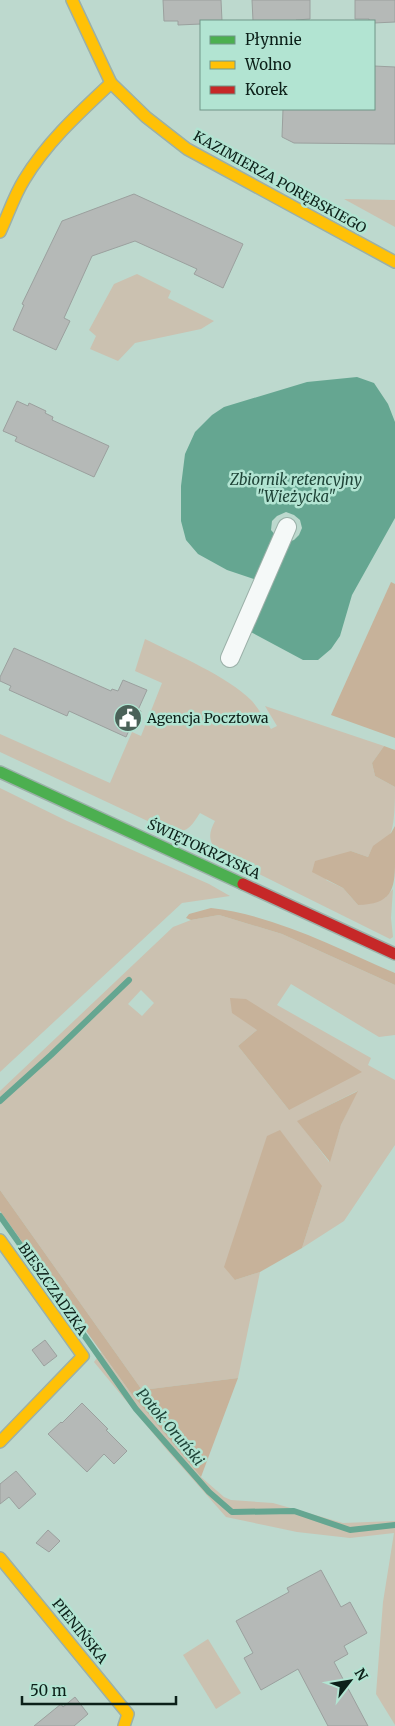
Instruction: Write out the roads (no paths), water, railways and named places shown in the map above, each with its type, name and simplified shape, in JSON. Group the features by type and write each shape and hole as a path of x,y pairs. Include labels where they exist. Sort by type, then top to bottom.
{"street":[{"name":"KAZIMIERZA PORĘBSKIEGO","path":"72,0 111,83 146,117 187,149 395,262"},
{"path":"0,232 24,181 41,155 111,83"},
{"path":"230,658 287,527"},
{"name":"ŚWIĘTOKRZYSKA","path":"0,772 395,954"},
{"name":"BIESZCZADZKA","path":"0,1240 82,1356 0,1442"},
{"name":"PIENIŃSKA","path":"0,1558 128,1714 124,1726"}],"water":[{"name":"Zbiornik retencyjny \"Wieżycka\"","path":"357,377 374,383 388,404 395,422 395,518 352,595 340,636 331,649 318,660 303,660 249,631 257,580 227,570 198,554 186,540 181,521 181,486 185,454 195,432 212,415 224,407 307,382"}],"waterway":[{"path":"0,1101 129,980"},
{"name":"Potok Oruński","path":"0,1216 136,1409 209,1492 232,1512 294,1511 350,1530 395,1525"}],"place":[{"name":"Agencja Pocztowa","path":"128,718"}]}
